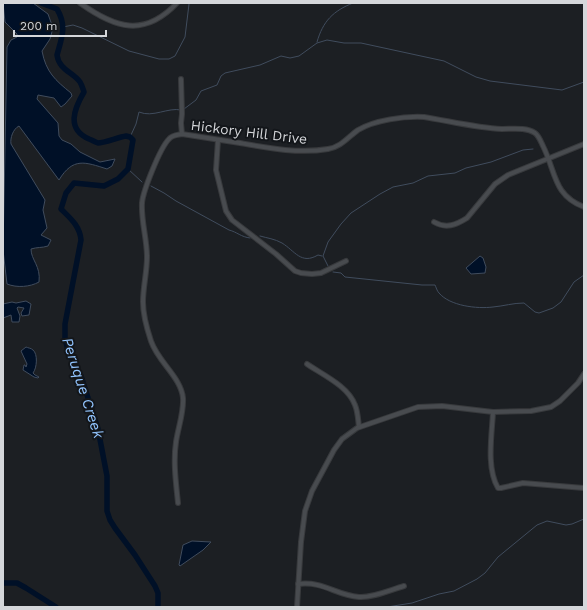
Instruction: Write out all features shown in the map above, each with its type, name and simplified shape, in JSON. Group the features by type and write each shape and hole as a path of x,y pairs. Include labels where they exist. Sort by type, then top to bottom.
{"street":[{"path":"80,3 103,17 131,26 147,25 154,22 177,3"},
{"path":"181,79 182,134"},
{"name":"Hickory Hill Drive","path":"178,503 175,463 176,443 183,406 183,397 181,388 177,381 154,350 143,303 147,248 142,211 145,190 165,144 173,136 182,134 285,150 308,151 330,149 338,146 358,131 368,126 411,116 490,128 525,129 537,134 540,139 549,159 559,189 565,196 584,207"},
{"path":"218,140 216,170 226,211 232,220 276,254 295,271 312,274 321,273 346,261"},
{"path":"434,222 441,226 447,226 461,222 467,218 500,180 518,170 584,144"},
{"path":"307,364 334,382 355,403 358,412 359,427"},
{"path":"297,607 304,517 312,491 338,442 359,427 418,407 442,406 493,412 531,411 551,407 560,401 578,383 584,374"},
{"path":"493,412 491,455 493,476 498,488 523,483 584,488"},
{"path":"298,584 316,584 360,597 369,596 404,586"}],"water":[{"path":"3,3 33,3 48,14 53,28 50,39 42,51 46,65 52,75 71,93 72,96 61,107 54,98 38,95 37,99 58,123 59,136 62,140 71,144 80,152 100,162 115,159 112,166 107,169 86,163 80,163 69,168 59,180 19,126 15,129 11,144 45,200 43,210 47,228 41,235 51,240 48,246 31,249 31,253 39,272 39,282 32,285 23,286 7,284 3,250 7,47 11,40 17,37 17,34 5,22"},
{"path":"480,256 483,258 486,267 485,273 471,274 466,268"},
{"path":"26,301 31,304 29,315 22,316 21,313 24,308 18,307 20,316 19,322 12,322 11,315 3,318 3,304"},
{"path":"26,347 35,352 36,365 33,373 39,377 38,378 23,370 24,365 26,367 27,364 21,351"},
{"path":"192,541 211,542 203,550 180,566 183,545"}],"waterway":[{"name":"Peruque Creek","path":"41,3 57,9 60,15 63,32 57,55 58,60 60,64 80,82 84,92 75,112 74,118 77,130 82,135 98,143 126,136 133,140 128,169 118,179 104,186 74,183 66,193 61,209 77,226 81,240 65,324 65,339 69,353 81,376 98,429 107,476 107,511 110,520 155,586 158,593 158,607"},
{"path":"317,42 322,28 334,13 353,3"},
{"path":"63,27 73,25 129,51 159,59 169,59 175,56 185,37 189,4"},
{"path":"184,109 196,100 201,91 217,85 221,76 225,73 260,65 281,56 290,58 299,56 317,43 327,40 344,43 361,43 444,61 476,77 490,81 562,90 584,82"},
{"path":"133,140 131,135 139,112 150,114 176,109 181,110"},
{"path":"328,266 323,256 328,242 351,213 380,194 393,187 413,183 428,176 455,173 466,168 491,162 523,150 533,149"},
{"path":"128,169 142,182"},
{"path":"151,186 229,230 244,237 250,238"},
{"path":"260,236 287,246 298,256 303,258 312,258 318,255 322,256"},
{"path":"333,272 341,273 345,277 435,285 438,292 444,297 464,306 487,308 524,303 535,312 539,313 553,308 561,302 574,282 584,275"},
{"path":"387,607 412,603 439,594 454,591 477,579 485,573 498,557 537,525 547,521 566,525 584,519"},
{"name":"Peruque Creek","path":"3,583 17,583 56,607"}]}
